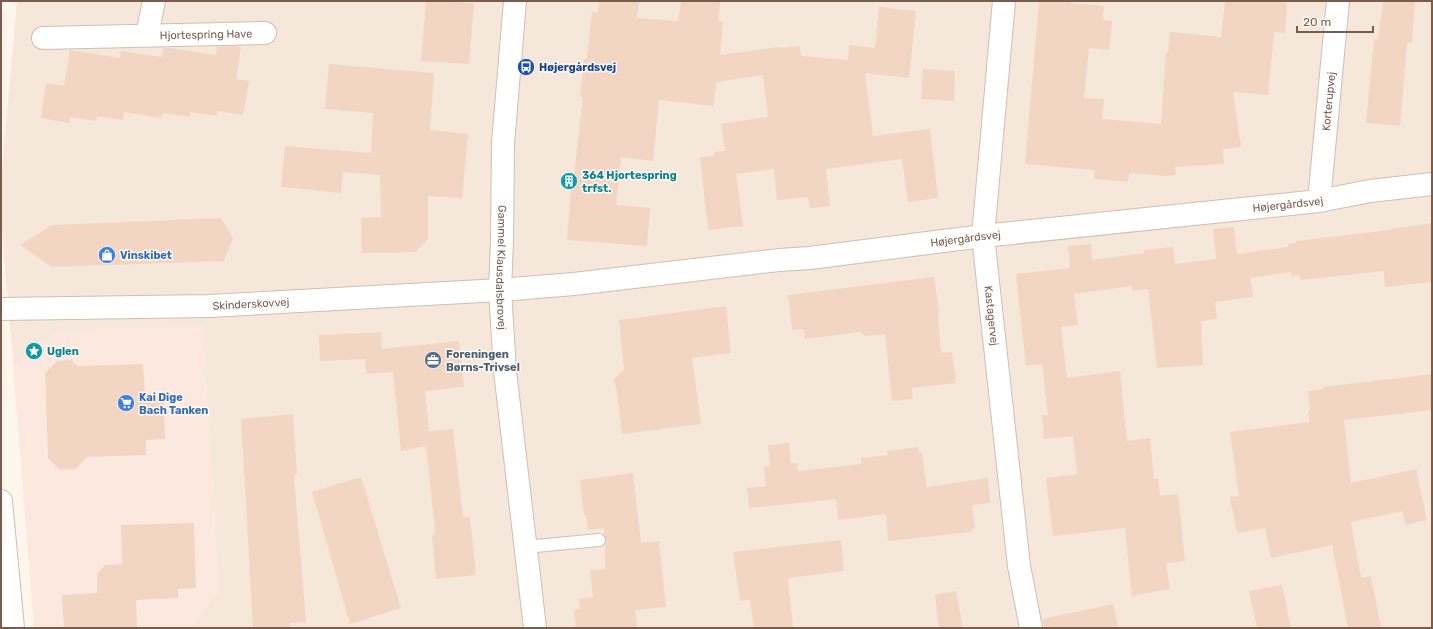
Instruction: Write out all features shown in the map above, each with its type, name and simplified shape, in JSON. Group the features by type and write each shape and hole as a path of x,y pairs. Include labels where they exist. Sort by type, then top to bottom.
{"street":[{"name":"Hjortespring Have","path":"147,35 154,1"},
{"name":"Gammel Klausdalsbrovej","path":"515,1 503,143 500,290 505,371 535,628"},
{"name":"Kastagervej","path":"1004,1 983,236 1018,558 1031,628"},
{"name":"Korterupvej","path":"1319,201 1338,1"},
{"name":"Hjortespring Have","path":"43,38 265,32"},
{"name":"Højergårdsvej","path":"500,290 627,278 983,236 1319,201 1370,191 1432,184"},
{"name":"Skinderskovvej","path":"1,309 209,306 500,290"},
{"path":"1,501 13,628"}],"lane":[{"path":"525,547 599,540"}],"shaded area":[{"path":"17,1 1432,1 1432,628 37,628 1,224 1,180"},
{"path":"203,325 219,592 191,628 34,628 13,366 59,330"}],"building":[{"path":"426,1 474,3 469,64 421,61"},
{"path":"599,1 639,1 637,18 678,21 681,1 720,2 718,21 723,22 720,55 779,47 800,46 801,56 848,60 849,45 875,48 879,7 916,11 909,78 865,73 873,136 930,129 938,198 908,202 902,159 826,169 830,206 810,208 808,197 777,200 774,169 736,174 743,226 708,230 700,157 714,156 714,152 725,151 721,124 768,117 763,75 716,82 714,106 659,100 653,161 621,157 616,205 650,208 647,246 567,240 572,175 574,175 583,97 580,97 584,59 587,59 592,12 598,13"},
{"path":"1039,1 1071,1 1071,3 1104,6 1103,20 1112,21 1109,50 1089,48 1084,98 1104,99 1102,119 1161,124 1166,52 1168,53 1170,32 1221,37 1225,1 1267,1 1287,3 1285,33 1274,32 1268,95 1233,92 1241,147 1223,149 1224,164 1175,167 1176,175 1165,176 1129,173 1128,182 1094,179 1094,170 1025,164"},
{"path":"1383,1 1415,1 1412,43 1407,43 1400,126 1366,123 1374,40 1378,40"},
{"path":"217,47 241,47 236,79 249,81 243,115 218,111 217,116 190,112 190,117 163,113 162,118 124,112 123,120 97,116 96,121 70,117 69,123 41,118 46,83 64,86 70,50 120,58 121,51 162,57 163,48 216,55"},
{"path":"329,64 434,73 430,130 468,134 462,198 428,196 428,239 415,252 362,253 361,218 381,217 380,175 343,172 341,193 281,187 285,146 371,153 373,113 325,109"},
{"path":"923,69 955,71 954,101 921,99"},
{"path":"221,218 233,238 224,261 52,267 20,245 52,225"},
{"path":"1432,223 1432,282 1385,287 1384,271 1300,280 1300,275 1292,276 1291,272 1250,278 1253,297 1215,302 1217,319 1201,321 1203,365 1157,368 1148,289 1132,291 1132,286 1074,294 1078,325 1061,327 1067,378 1120,371 1127,441 1150,438 1154,479 1158,478 1160,496 1178,494 1185,561 1166,563 1170,589 1132,596 1125,528 1053,536 1046,478 1077,474 1073,436 1044,439 1042,415 1048,415 1042,364 1026,366 1016,274 1070,268 1068,246 1091,244 1092,260 1144,253 1144,250 1173,247 1175,264 1216,259 1213,229 1234,227 1237,254 1288,247 1288,244 1296,243 1296,241 1390,230"},
{"path":"934,277 939,311 941,353 952,352 956,383 912,388 913,399 892,401 885,334 865,336 860,332 805,339 804,329 792,330 788,295"},
{"path":"726,306 731,353 692,358 701,424 622,434 616,386 613,380 624,370 619,320"},
{"path":"381,332 382,349 459,341 464,387 425,391 429,431 453,429 463,517 470,517 476,575 436,579 432,535 435,535 434,520 426,446 401,451 393,372 366,374 365,359 320,361 319,335"},
{"path":"71,360 78,366 143,364 145,393 164,393 165,439 146,440 146,455 87,457 75,469 60,470 48,458 45,373 57,361"},
{"path":"1432,374 1432,410 1344,420 1351,483 1416,469 1427,520 1405,525 1403,511 1351,522 1361,578 1371,576 1381,628 1348,628 1332,545 1271,558 1265,528 1237,533 1230,497 1239,496 1230,432 1310,422 1308,411 1310,410 1308,391 1323,389 1323,387"},
{"path":"293,414 297,474 294,475 306,622 290,623 291,628 253,628 241,419"},
{"path":"789,443 791,463 797,463 798,471 862,464 861,458 888,455 887,451 918,447 919,453 922,453 927,487 988,478 990,503 972,505 975,529 971,529 972,532 888,541 886,514 838,520 836,499 749,508 747,488 766,486 764,466 770,466 768,445"},
{"path":"633,473 641,543 659,541 666,607 635,610 637,628 576,628 574,610 580,609 579,599 593,597 590,570 605,569 606,540 604,528 588,530 586,515 584,515 580,480"},
{"path":"361,477 401,608 350,624 312,492"},
{"path":"194,523 196,588 178,589 178,598 136,600 137,628 64,628 62,595 97,593 97,574 105,565 122,564 121,525"},
{"path":"841,540 844,571 788,578 793,628 754,628 750,600 740,601 733,552"},
{"path":"1282,585 1291,628 1257,628 1249,591"},
{"path":"956,591 963,628 939,628 935,595"},
{"path":"1113,604 1118,628 1044,628 1043,619"}],"place":[{"name":"Højergårdsvej","path":"526,67"},
{"name":"364 Hjortespring trfst.","path":"569,181"},
{"name":"Vinskibet","path":"107,255"},
{"name":"Uglen","path":"34,351"},
{"name":"Foreningen Børns-Trivsel","path":"433,360"},
{"name":"Kai Dige Bach Tanken","path":"126,403"}]}
